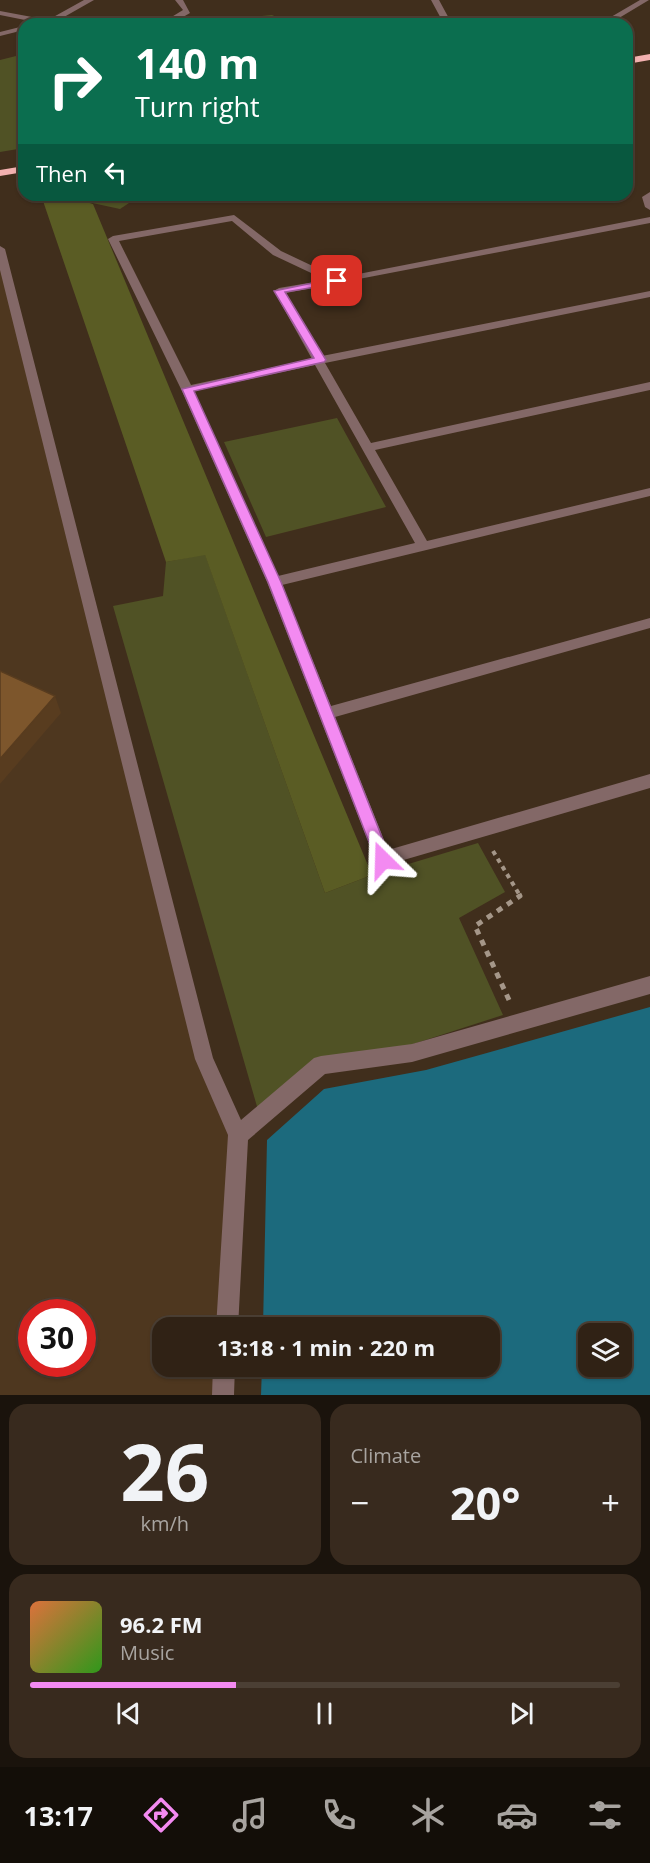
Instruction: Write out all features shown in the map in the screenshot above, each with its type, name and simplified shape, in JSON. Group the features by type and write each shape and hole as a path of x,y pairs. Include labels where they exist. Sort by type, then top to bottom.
{"highway":[{"path":"633,51 650,48"},
{"path":"633,61 650,57"},
{"path":"0,173 18,170"}],"street":[{"path":"59,18 90,0"},
{"path":"175,18 187,11 179,0"},
{"path":"435,0 445,18"},
{"path":"614,18 645,0"},
{"path":"0,13 26,18"},
{"path":"0,34 18,30"},
{"path":"650,195 647,197 650,207"},
{"path":"337,281 277,253 234,218 113,238 187,389 274,582 383,860 650,781"},
{"path":"424,547 321,360 279,291 650,220"},
{"path":"0,249 204,1059 238,1136 228,1317"},
{"path":"187,389 650,294"},
{"path":"369,447 650,386"},
{"path":"274,582 650,492"},
{"path":"325,714 650,623"},
{"path":"238,1136 321,1065 412,1053 650,985"},
{"path":"223,1395 224,1377"}],"path":[{"path":"481,831 520,896 475,926 520,1022"}],"shaded area":[{"path":"43,201 83,201 93,204 372,875 325,893 205,555 166,562"},
{"path":"0,249 204,1059 238,1135 228,1317 152,1317 152,1377 224,1377 223,1395 0,1395"}],"green space":[{"path":"272,15 279,18 242,18"},
{"path":"18,56 18,149 0,152 0,60"},
{"path":"83,201 142,201 129,203 120,209"},
{"path":"337,418 386,507 266,537 224,442"},
{"path":"205,554 325,893 372,875 478,843 505,892 459,918 503,1015 410,1045 317,1058 258,1110 113,606 163,596 166,562"}],"water":[{"path":"650,1007 650,1395 261,1395 262,1377 500,1377 500,1317 263,1317 267,1140 324,1089 426,1070"}],"building":[{"path":"0,671 55,696 0,759"}],"route":[{"path":"337,281 279,291 321,360 187,389 274,582 383,860"}]}
